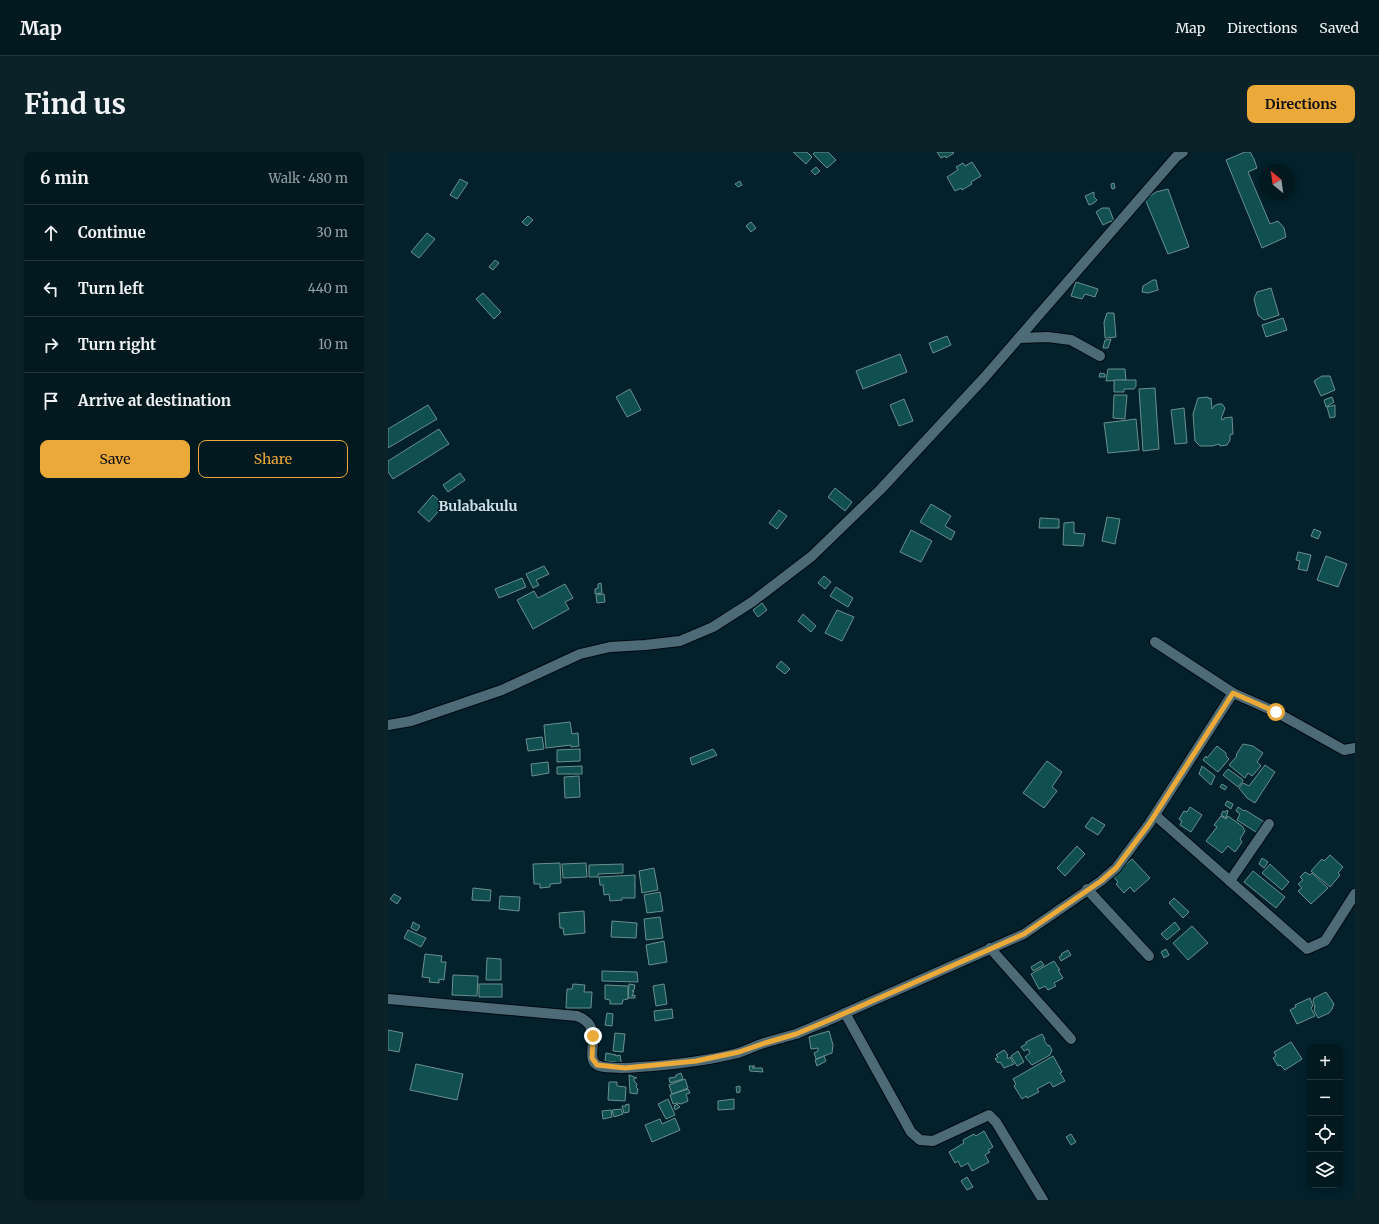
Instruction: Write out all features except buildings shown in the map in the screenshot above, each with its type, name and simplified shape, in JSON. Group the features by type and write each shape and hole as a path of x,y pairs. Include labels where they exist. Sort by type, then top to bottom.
{"street":[{"path":"388,725 411,721 502,690 580,654 610,647 680,641 713,627 752,602 812,556 880,490 984,378 1176,157 1183,152"},
{"path":"1019,338 1048,337 1072,340 1100,356"},
{"path":"1155,642 1233,693 1276,712 1344,750 1355,748"},
{"path":"388,999 577,1016 584,1018 592,1028 592,1058 594,1062 597,1065 625,1068 696,1061 739,1052 796,1034 1024,934 1101,881 1116,868 1155,815 1233,693"},
{"path":"1155,815 1307,949 1325,941 1355,894"},
{"path":"1230,882 1269,824"},
{"path":"1087,890 1149,956"},
{"path":"990,948 1071,1039"},
{"path":"845,1013 911,1132 920,1140 933,1141 989,1116 996,1122 1043,1200"}],"district":[{"name":"Bulabakulu","path":"478,506"}],"route":[{"path":"593,1036 592,1058 594,1062 597,1065 610,1067 625,1068 655,1066 696,1061 739,1052 796,1034 1024,934 1101,881 1116,868 1149,824 1233,693 1276,712"}]}
